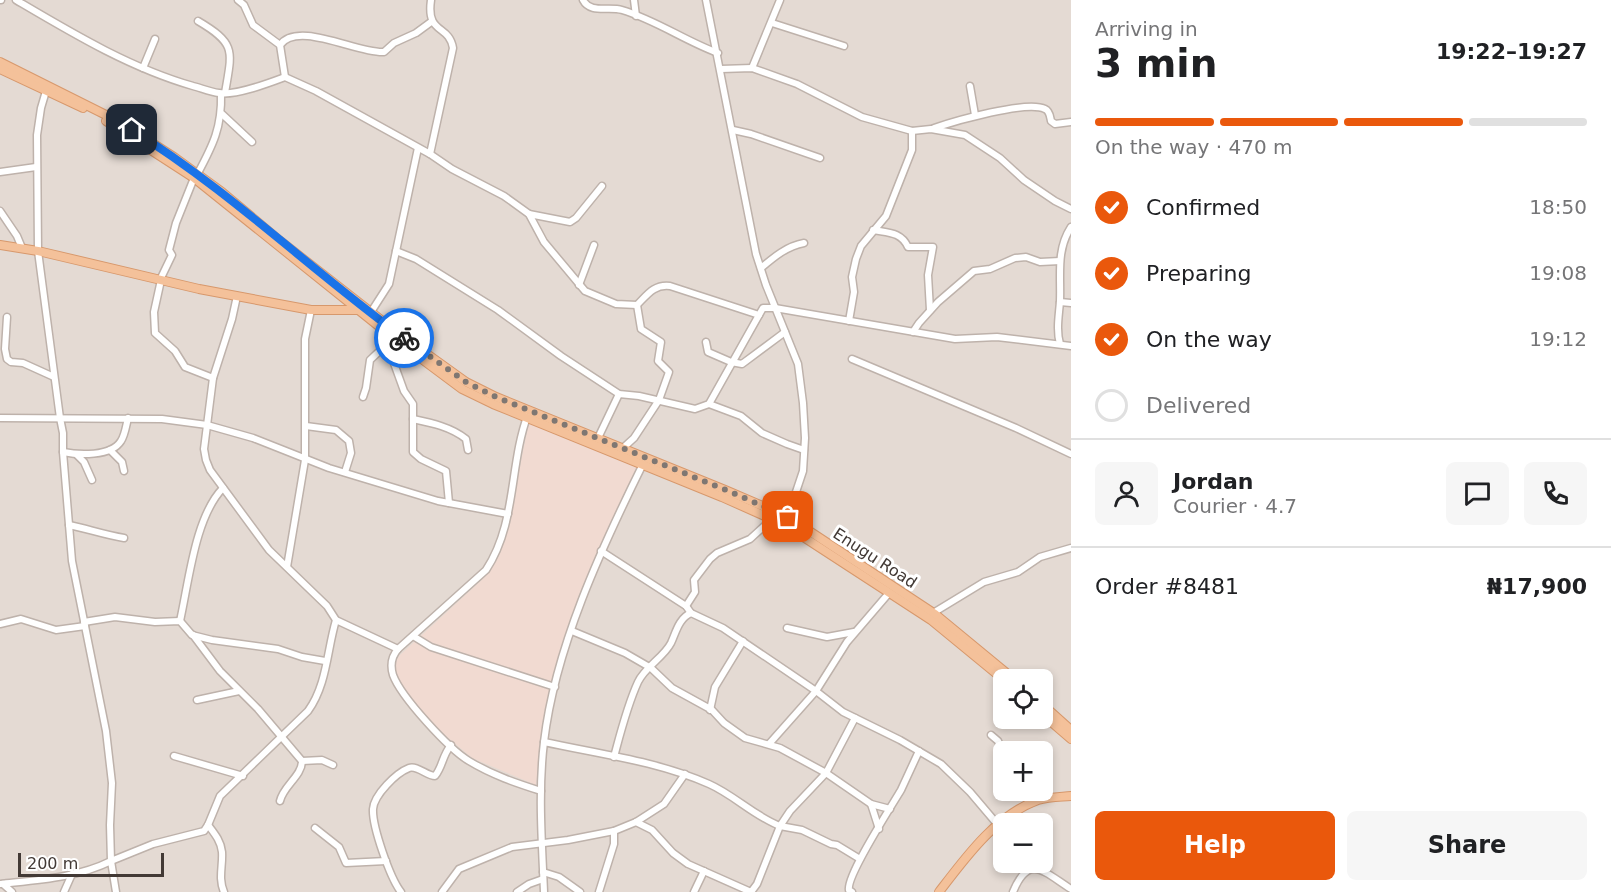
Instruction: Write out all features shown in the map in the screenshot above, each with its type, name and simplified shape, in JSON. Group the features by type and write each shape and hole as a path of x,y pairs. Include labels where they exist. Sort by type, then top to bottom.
{"main road":[{"name":"Enugu Road","path":"0,62 118,121 196,176 279,240 361,308 371,312 466,382 528,414 623,448 787,521 933,613 1002,669"},
{"path":"0,69 114,125 196,176"},
{"path":"0,245 38,251 160,280 311,310 361,308 389,340 462,389 528,414 772,519 787,521 931,620 993,671"},
{"path":"1053,714 1071,730"},
{"path":"1053,723 1071,739"},
{"path":"1013,813 1032,803 1071,796"},
{"path":"939,892 978,844 993,830"}],"street":[{"path":"16,0 72,33 143,68 181,83 223,94 262,86 285,77 316,91 430,154 452,169 504,196 529,214 570,222 576,218 602,186"},
{"path":"238,0 244,5 253,25 280,45 285,77"},
{"path":"430,0 431,22 450,39 453,48 430,154"},
{"path":"583,0 587,6 592,8 618,9 669,29 690,43 718,54"},
{"path":"634,0 636,16"},
{"path":"706,0 760,268 798,364 803,403 804,450 802,471 787,521"},
{"path":"752,68 780,0"},
{"path":"198,21 217,33 229,48 231,58 223,94 222,114 212,148 196,176 176,223 169,250 172,255 160,280 154,312 155,333 175,351 185,367 213,378"},
{"path":"280,45 287,38 301,36 327,39 370,51 384,52 394,43 416,33 431,22"},
{"path":"772,23 844,46"},
{"path":"143,68 154,39"},
{"path":"721,69 752,68 797,84 862,117 912,131 931,129 975,115 1036,108 1046,109 1051,121 1055,124 1071,122"},
{"path":"970,86 975,115"},
{"path":"46,91 39,117 36,167 38,251 63,433 72,561 106,731 112,783 111,861 116,892"},
{"path":"222,114 252,142"},
{"path":"931,129 964,135 1000,158 1024,180 1071,210"},
{"path":"733,130 820,158"},
{"path":"849,321 854,292 852,277 856,259 861,246 886,216 912,150 912,131"},
{"path":"371,312 389,284 418,148"},
{"path":"0,172 36,167"},
{"path":"0,211 17,236 22,248"},
{"path":"529,214 544,242 585,291 616,304 638,305"},
{"path":"1060,344 1057,332 1060,261 1064,237 1071,227"},
{"path":"873,230 899,236 903,238 908,247 933,247 928,275 930,310"},
{"path":"760,268 785,250 804,243"},
{"path":"579,285 594,245"},
{"path":"396,252 416,259 498,310 561,356 619,394 659,400 695,409 710,404 731,362 763,308 775,308 955,339 997,337 1071,346"},
{"path":"913,332 930,310 975,271 990,269 1015,258 1026,257 1040,262 1060,261"},
{"path":"623,448 634,438 659,400 669,372 658,361 661,342 641,329 638,305 652,289 663,285 759,315"},
{"path":"237,296 213,378 204,449 210,470 269,550 327,606 336,620 398,649"},
{"path":"1060,302 1071,303"},
{"path":"287,567 305,459 305,339 311,310"},
{"path":"7,317 5,349 7,359 11,362 23,363 54,377"},
{"path":"706,342 708,352 742,364 785,332"},
{"path":"1047,343 1057,332"},
{"path":"363,397 370,360 389,340"},
{"path":"389,340 404,391 413,404 413,452 421,459 446,471 450,503"},
{"path":"852,358 1071,454"},
{"path":"598,438 619,394"},
{"path":"710,404 741,416 762,433 804,450"},
{"path":"528,414 518,452 508,514 496,555 486,570 398,649 393,655 392,667 399,685 429,724 466,760 541,791"},
{"path":"0,418 162,419 207,425 253,438 345,472 450,503 508,514"},
{"path":"63,452 87,455 110,450 120,443 128,418"},
{"path":"413,418 435,423 460,435 466,439 468,450"},
{"path":"306,426 336,430 349,441 351,453 345,472"},
{"path":"110,450 122,462 124,471"},
{"path":"77,455 84,462 92,480"},
{"path":"84,462 87,455"},
{"path":"544,892 541,791 544,742 555,687 572,631 601,551 643,465"},
{"path":"180,621 201,526 208,507 223,488"},
{"path":"686,606 695,592 694,580 710,559 717,553 750,539 772,519"},
{"path":"69,525 124,538"},
{"path":"933,613 984,582 1017,572 1040,557 1071,548"},
{"path":"601,551 686,606 691,613 723,628 843,712 941,764 970,792 993,819"},
{"path":"769,744 816,691 854,632 889,593"},
{"path":"614,757 628,703 639,680 670,644 680,622 691,613"},
{"path":"0,624 21,619 56,630 115,617 155,622 180,621"},
{"path":"1,883 72,874 97,868 153,844 204,831 220,796 243,776 315,700 326,671 325,661 336,620"},
{"path":"180,621 239,691 303,761"},
{"path":"787,628 827,637 854,632"},
{"path":"572,631 625,653 651,668 672,688 710,710 745,738 769,744 826,773 871,804 890,809"},
{"path":"192,635 278,649 302,657 325,661"},
{"path":"413,636 431,647 555,687"},
{"path":"710,710 715,687 742,641"},
{"path":"197,700 239,691"},
{"path":"636,822 652,830 688,864 751,892 758,884 780,826 790,811 826,773 855,718"},
{"path":"991,735 998,741"},
{"path":"544,742 655,764 685,774 712,785 768,821 802,830 837,845 860,859"},
{"path":"401,892 391,875 374,821 374,801 383,789 410,768 416,768 428,776 435,776 443,756 451,745"},
{"path":"850,892 848,884 860,859 890,809 919,751"},
{"path":"174,756 243,776"},
{"path":"303,761 322,760 333,765"},
{"path":"280,801 282,793 302,767 303,761"},
{"path":"442,892 459,869 512,847 614,831 636,822 664,804 685,774"},
{"path":"871,804 879,829"},
{"path":"208,825 221,846 220,875 224,892"},
{"path":"315,828 339,847 346,863 386,861"},
{"path":"599,892 615,844 614,831"},
{"path":"1013,892 1018,879 1031,868 1049,874 1071,891"},
{"path":"694,892 704,871"},
{"path":"64,892 72,874"},
{"path":"517,892 543,876 559,877 580,892"},
{"path":"1,883 12,892"}],"shaded area":[{"path":"0,0 1071,0 1071,892 0,892"},
{"path":"529,422 639,466 578,597 543,719 536,785 472,758 445,735 407,695 394,675 393,669 399,656 484,578 499,556"}],"way so far":[{"path":"404,338 466,382 496,397 788,517"}],"route":[{"path":"132,130 198,173 404,338"}]}
